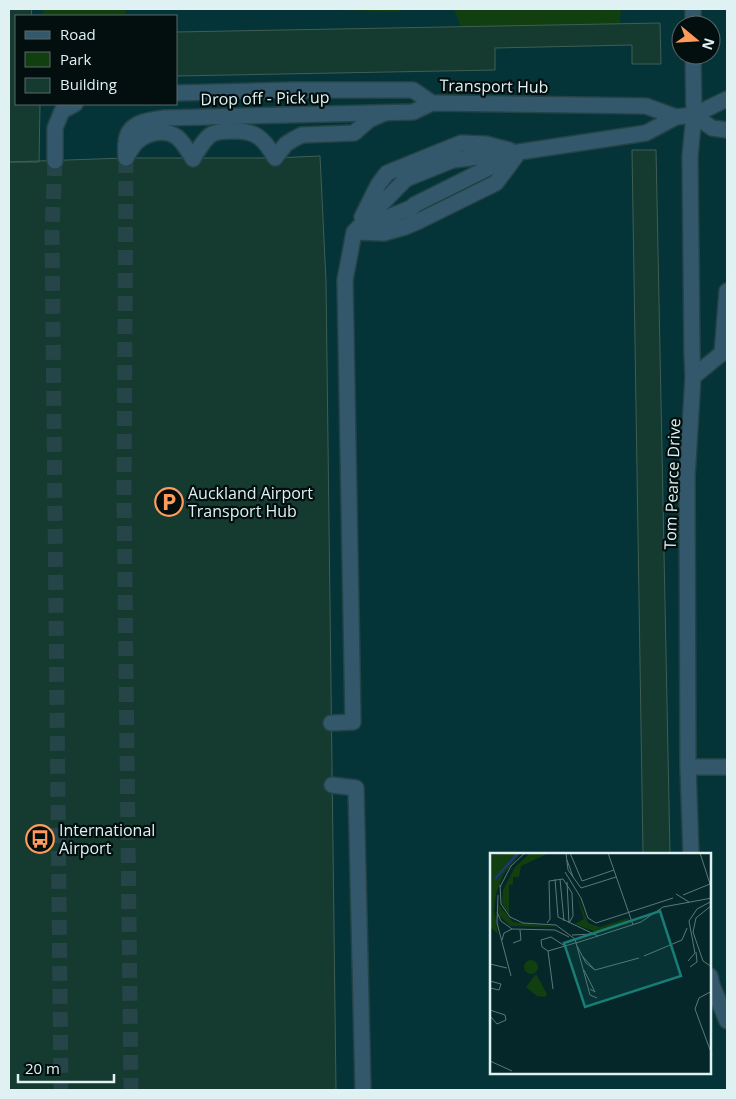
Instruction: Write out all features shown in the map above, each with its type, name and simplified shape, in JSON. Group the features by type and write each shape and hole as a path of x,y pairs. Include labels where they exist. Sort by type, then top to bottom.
{"street":[{"name":"Tom Pearce Drive","path":"691,853 688,767 687,477 693,377 690,156 694,115 693,65"},
{"name":"Transport Hub","path":"178,93 291,90 412,90 432,103 646,106 676,117 694,115"},
{"path":"727,100 694,115 712,128 727,130"},
{"name":"Drop off - Pick up","path":"385,113 369,120 354,133 302,136 294,139 286,144 275,158 269,146 260,136 240,131 212,134 193,159 178,138 169,133 152,134 140,139 126,158 126,140 130,129 140,122 156,119 413,112 432,103"},
{"path":"55,161 55,128 62,111 73,105"},
{"path":"332,723 353,722 345,280 354,232 406,179 453,160 646,133 676,117"},
{"path":"354,232 413,207 519,152"},
{"path":"693,377 724,352 727,290"},
{"path":"688,767 727,767"},
{"path":"332,786 356,788 363,1090"},
{"path":"711,980 727,1021"}],"shaded area":[{"path":"9,9 727,9 727,1090 9,1090"}],"green space":[{"path":"42,9 125,9 126,15 44,15"},
{"path":"310,9 403,9 398,12"},
{"path":"454,9 621,9 620,24 461,27"}],"building":[{"path":"9,9 31,9 32,15 15,15 15,105 40,105 39,162 9,162"},
{"path":"660,23 661,64 632,64 632,45 495,48 495,70 178,76 178,32"},
{"path":"632,150 656,150 670,853 643,853"},
{"name":"Auckland Airport Transport Hub","path":"320,156 326,281 336,1090 9,1090 9,162 126,158 275,158"}],"tunnel":[{"path":"126,158 124,499 131,1090"},
{"path":"55,161 52,231 61,1090"}],"place":[{"name":"Auckland Airport Transport Hub","path":"169,502"},
{"name":"International Airport","path":"40,839"}]}
